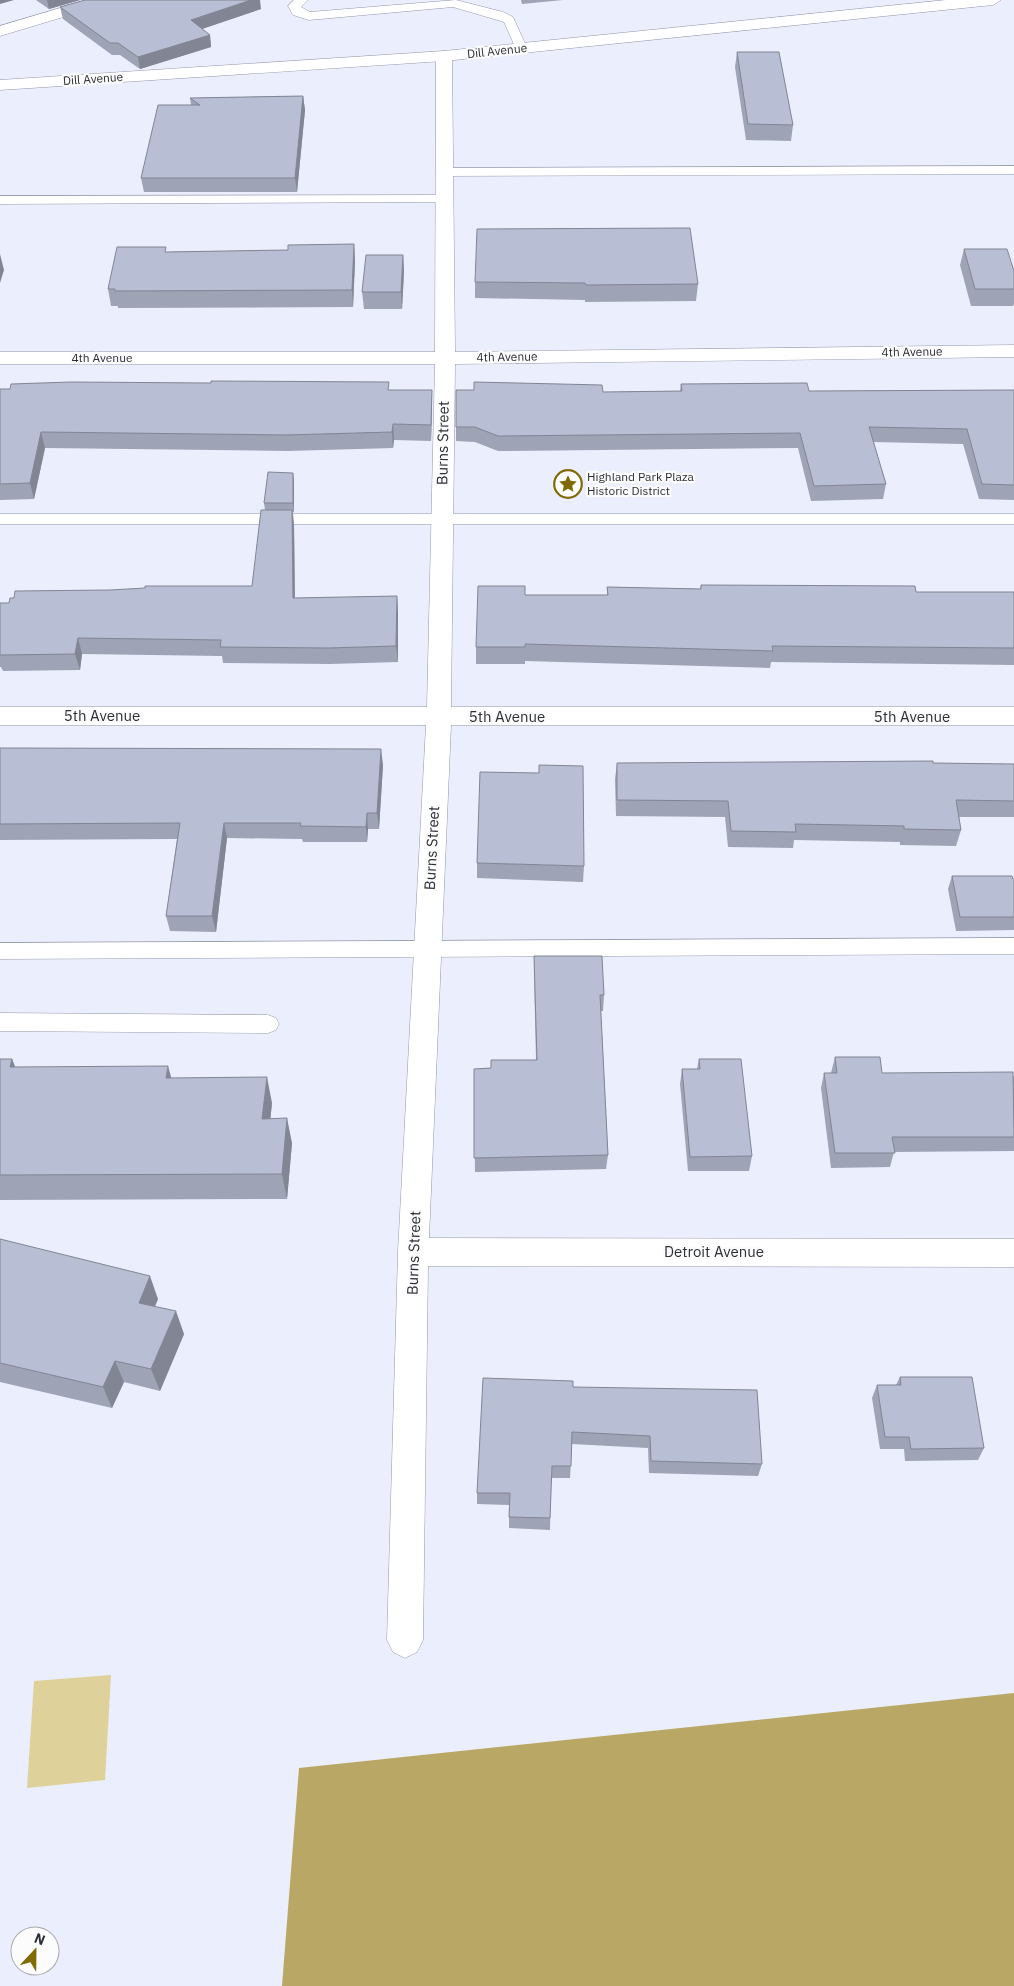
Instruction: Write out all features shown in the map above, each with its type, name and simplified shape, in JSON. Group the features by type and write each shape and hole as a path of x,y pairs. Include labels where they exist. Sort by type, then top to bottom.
{"street":[{"path":"0,31 104,0"},
{"name":"Dill Avenue","path":"0,85 444,56 993,0"},
{"name":"Burns Street","path":"406,1640 413,1252 439,717 445,358 444,56"},
{"name":"4th Avenue","path":"0,358 445,358 1014,351"},
{"name":"5th Avenue","path":"0,716 1014,716"},
{"name":"Detroit Avenue","path":"413,1252 1014,1253"}],"lane":[{"path":"302,0 294,6 297,12 309,16 453,3 499,15 509,20 521,48"},
{"path":"444,172 1014,170"},
{"path":"0,200 445,199"},
{"path":"0,519 1014,519"},
{"path":"0,951 1014,946"},
{"path":"0,1022 268,1024"}],"shaded area":[{"path":"111,1675 105,1780 27,1788 34,1681"},
{"path":"1014,1693 1014,1986 282,1986 299,1768"}],"building":[{"path":"85,0 251,0 191,20 210,35 138,57 118,43 110,43 60,7"},
{"path":"737,52 779,52 793,125 748,124"},
{"path":"303,96 295,178 141,178 158,105 200,105 190,98"},
{"path":"690,228 698,284 586,285 585,283 475,282 477,229"},
{"path":"354,244 352,290 115,291 115,289 108,289 117,247 166,247 165,252 288,250 288,245"},
{"path":"964,249 1007,249 1014,271 1014,289 975,289"},
{"path":"366,255 403,255 401,292 362,292"},
{"path":"211,381 389,382 388,390 432,390 431,425 393,424 392,432 286,435 41,432 30,483 0,484 0,389 10,389 11,384 71,382 211,383"},
{"path":"474,382 602,385 603,392 682,391 681,384 807,383 809,391 1014,390 1014,485 982,484 967,429 869,427 886,484 814,486 800,433 498,436 475,427 456,427 456,390 474,390"},
{"path":"268,472 293,473 293,503 264,503"},
{"path":"261,510 292,510 293,598 397,596 396,646 328,648 220,647 221,640 78,638 75,654 0,655 0,603 9,603 10,598 14,598 15,591 110,590 145,588 145,586 252,586"},
{"path":"701,585 915,586 916,592 1014,592 1014,648 772,646 773,651 525,644 525,647 476,647 478,586 525,586 525,595 608,595 607,587 701,589"},
{"path":"0,748 381,749 377,813 367,813 366,827 300,826 301,823 224,823 212,916 166,916 180,823 0,824"},
{"path":"933,761 933,763 1014,764 1014,801 956,800 961,830 904,829 904,826 795,824 796,832 731,831 728,801 617,800 617,763"},
{"path":"539,765 583,766 584,866 477,863 480,772 539,773"},
{"path":"952,876 1012,876 1014,879 1014,917 960,917"},
{"path":"534,956 602,956 604,995 600,995 608,1155 474,1158 474,1069 491,1068 491,1060 537,1060"},
{"path":"835,1057 880,1057 882,1073 1013,1072 1014,1137 892,1137 895,1153 835,1153 824,1073 837,1073"},
{"path":"0,1059 12,1059 10,1067 168,1066 166,1078 267,1077 262,1119 287,1118 282,1174 0,1175"},
{"path":"699,1059 741,1059 752,1156 690,1157 682,1069 700,1069"},
{"path":"0,1239 150,1276 139,1303 176,1311 151,1369 115,1361 103,1387 0,1363"},
{"path":"900,1377 972,1377 984,1448 911,1449 909,1437 885,1437 877,1385 901,1385"},
{"path":"483,1378 573,1381 573,1387 757,1390 762,1464 651,1461 650,1436 572,1432 571,1466 552,1466 550,1518 509,1517 510,1493 477,1493"}],"place":[{"name":"Highland Park Plaza Historic District","path":"568,484"}]}
